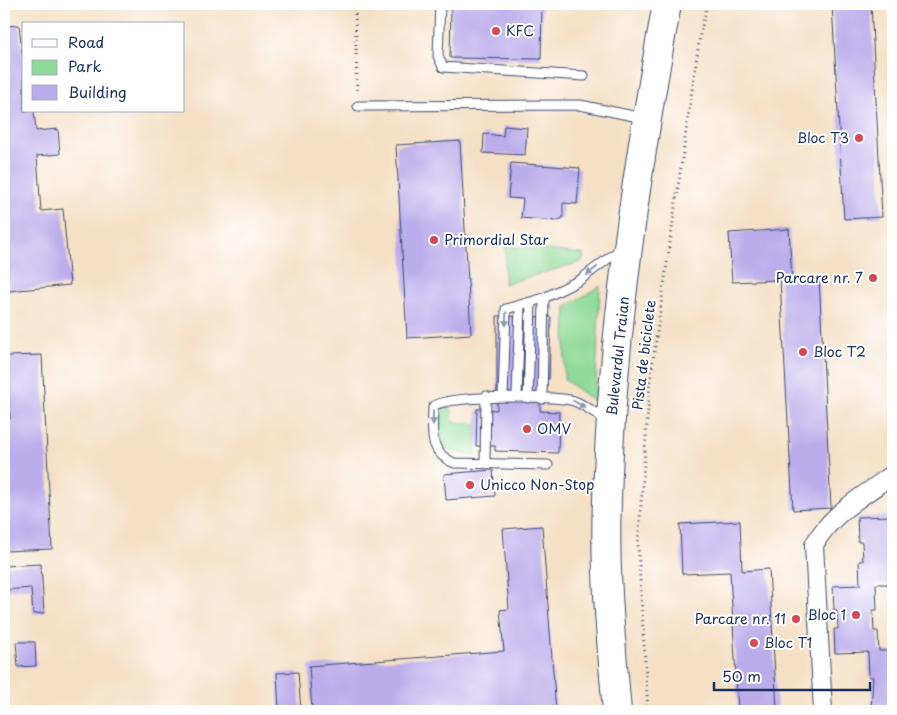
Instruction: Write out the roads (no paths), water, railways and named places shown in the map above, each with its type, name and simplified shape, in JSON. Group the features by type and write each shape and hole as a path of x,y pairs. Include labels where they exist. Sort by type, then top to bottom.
{"main road":[{"name":"Bulevardul Traian","path":"616,711 608,592 607,501 611,423 630,241 646,119 667,4"}],"street":[{"path":"823,711 814,544 821,532 844,510 893,474"}],"lane":[{"path":"440,4 438,56 443,67 584,76"},
{"path":"358,106 580,105 646,119"},
{"path":"503,397 506,309 544,298 580,280 630,241"},
{"path":"542,399 544,298"},
{"path":"528,398 531,302"},
{"path":"517,398 520,306"},
{"path":"548,465 454,463 436,451 433,445 433,407 440,402 486,396 572,400 611,423"},
{"path":"485,463 486,396"}],"place":[{"name":"KFC","path":"496,31"},
{"name":"Bloc T3","path":"859,138"},
{"name":"Primordial Star","path":"434,240"},
{"name":"Parcare nr. 7","path":"873,278"},
{"name":"Bloc T2","path":"803,352"},
{"name":"OMV","path":"527,429"},
{"name":"Unicco Non-Stop","path":"470,485"},
{"name":"Bloc 1","path":"856,615"},
{"name":"Parcare nr. 11","path":"796,619"},
{"name":"Bloc T1","path":"754,643"}]}
